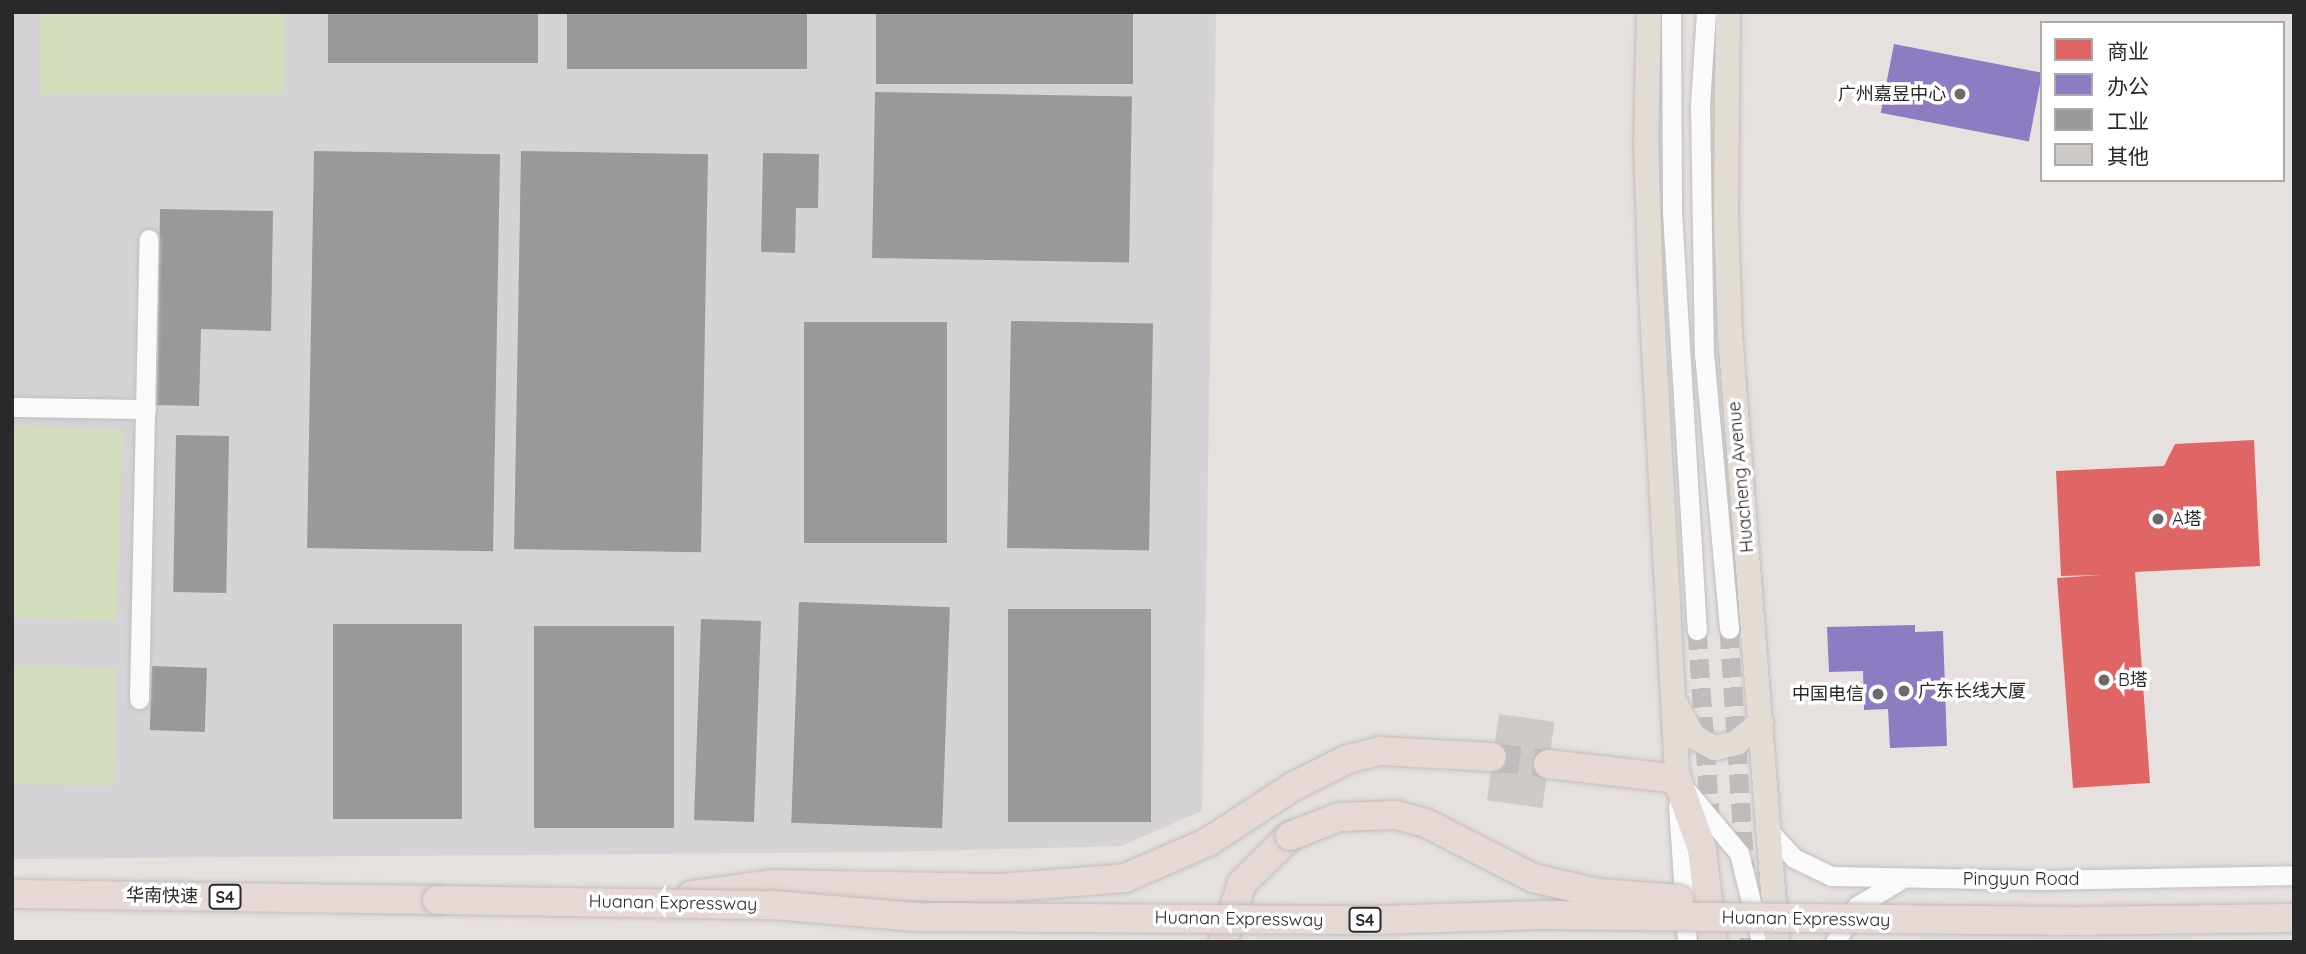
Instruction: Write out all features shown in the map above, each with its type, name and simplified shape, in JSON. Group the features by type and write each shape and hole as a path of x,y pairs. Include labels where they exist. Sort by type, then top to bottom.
{"highway":[{"path":"646,902 772,884 999,888 1125,878 1208,842 1293,786 1348,759 1380,751 1492,757"},
{"path":"1548,764 1677,779 1702,849 1713,942"},
{"path":"1223,942 1242,883 1290,836 1339,817 1396,815 1426,823 1503,866 1546,881 1598,893 1762,905 1833,931"},
{"name":"Huanan Expressway","path":"12,894 772,905 915,917 1376,920 1542,915 1833,931 2294,918"}],"main road":[{"path":"1649,12 1646,142 1650,279 1677,779"},
{"name":"Huacheng Avenue","path":"1728,12 1726,216 1730,334 1761,722 1766,828 1777,942"},
{"path":"1674,702 1694,737 1715,748 1736,743 1761,722"}],"street":[{"path":"1671,12 1672,212 1697,630"},
{"name":"Huacheng Avenue","path":"1706,12 1700,104 1704,353 1729,629"},
{"path":"139,699 149,239"},
{"path":"12,407 146,408"},
{"path":"1677,779 1687,942"},
{"path":"1677,779 1740,853 1761,942"},
{"name":"Pingyun Road","path":"1766,828 1794,858 1831,876 1904,878 2294,875"},
{"path":"1833,931 1857,906 1904,878"}],"shaded area":[{"path":"12,12 1216,12 1202,811 1121,846 887,852 12,859"}],"green space":[{"path":"40,12 284,12 284,94 40,94"},
{"path":"13,426 123,430 116,621 12,617"},
{"path":"12,666 116,668 114,786 12,784"}],"building: 商业":[{"path":"2254,440 2260,566 2135,572 2150,783 2073,788 2057,578 2101,575 2061,576 2056,471 2164,466 2175,444"}],"building: 办公":[{"name":"广州嘉昱中心","path":"1894,44 2040,72 2029,142 1881,113"},
{"name":"广东长线大厦","path":"1915,625 1915,632 1943,631 1947,746 1890,748 1888,709 1864,710 1863,671 1829,672 1827,627"}],"building: 工业":[{"path":"328,12 538,12 538,63 328,63"},
{"path":"567,12 807,12 807,69 567,69"},
{"path":"876,12 1133,12 1133,84 876,84"},
{"path":"875,92 1132,96 1129,262 872,258"},
{"path":"314,151 500,154 493,551 307,548"},
{"path":"521,151 708,154 701,552 514,549"},
{"path":"763,153 819,154 818,208 796,208 795,253 761,252"},
{"path":"160,209 273,211 271,331 201,329 199,406 157,405"},
{"path":"1011,321 1153,323 1149,550 1007,548"},
{"path":"804,322 947,322 947,543 804,543"},
{"path":"176,435 229,436 226,593 173,592"},
{"path":"799,602 950,607 942,828 791,823"},
{"path":"1008,609 1151,609 1151,822 1008,822"},
{"path":"701,619 761,621 754,822 694,820"},
{"path":"333,624 462,624 462,819 333,819"},
{"path":"534,626 674,626 674,828 534,828"},
{"path":"152,666 207,668 205,732 150,730"}],"building: 其他":[{"path":"1499,714 1554,722 1542,808 1487,800"}],"tunnel":[{"path":"1729,629 1745,867"},
{"path":"1697,630 1711,828"},
{"path":"1492,757 1548,764"},
{"path":"1748,908 1750,942"}],"place":[{"name":"广州嘉昱中心","path":"1960,94"},
{"name":"A塔","path":"2158,519"},
{"name":"B塔","path":"2104,680"},
{"name":"广东长线大厦","path":"1904,691"},
{"name":"中国电信","path":"1878,694"}]}
